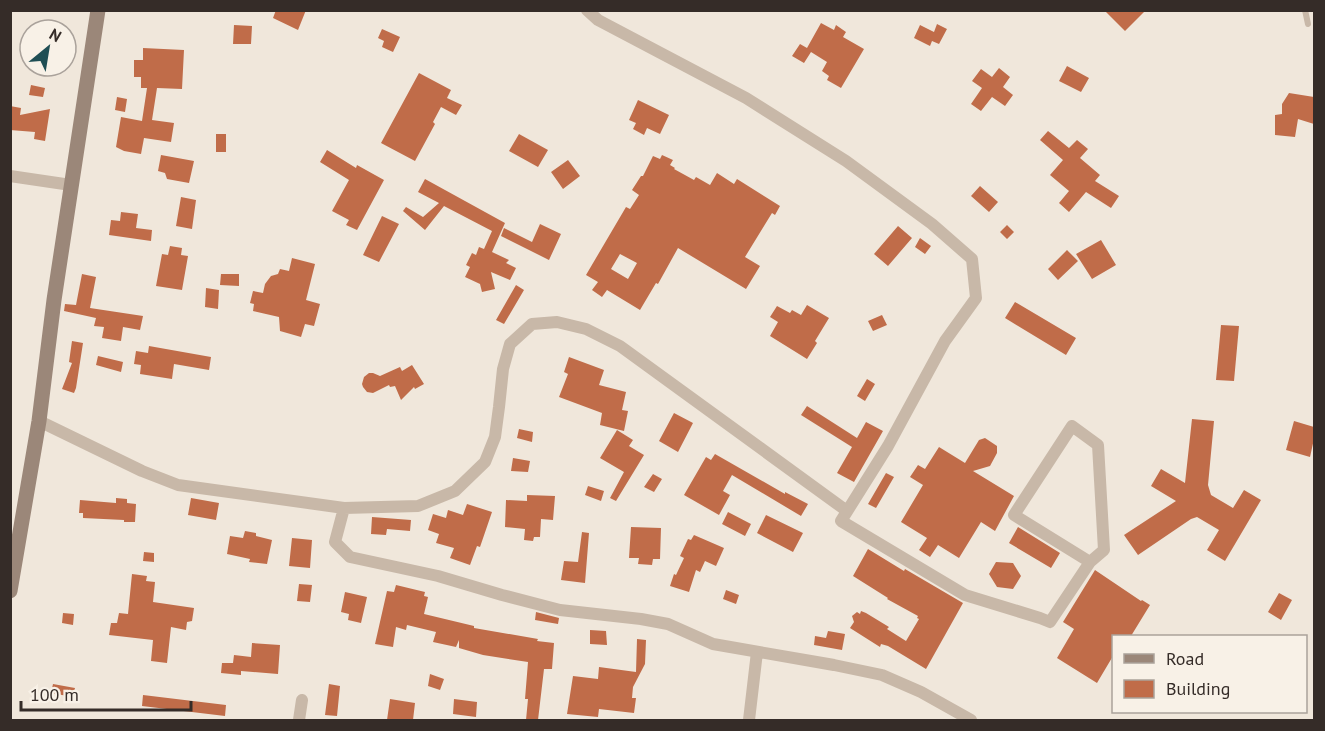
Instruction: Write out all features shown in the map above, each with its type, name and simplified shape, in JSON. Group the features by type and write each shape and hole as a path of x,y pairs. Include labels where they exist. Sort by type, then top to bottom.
{"main road":[{"path":"10,591 39,421 54,300 98,10"}],"street":[{"path":"587,10 598,20 746,98 846,161 932,224 972,259 976,298 945,341 888,446 841,521 965,595 1050,622 1090,562 1104,550 1098,445 1072,426 1014,515 1090,562"},
{"path":"10,176 71,185"},
{"path":"39,421 142,471 178,485 344,508 417,506 455,491 485,462 495,437 503,369 510,344 532,324 557,322 586,329 620,346 848,511"},
{"path":"344,508 335,542 350,557 438,576 560,610 668,624 713,644 882,675 921,692 971,720"},
{"path":"749,720 758,652"},
{"path":"299,720 302,700"}],"lane":[{"path":"1305,10 1308,24"}],"building":[{"path":"276,10 306,10 298,30 273,18"},
{"path":"1104,10 1146,10 1125,31"},
{"path":"821,23 834,30 836,25 846,32 843,37 864,49 841,88 827,80 829,76 822,71 827,62 811,52 804,63 792,56 800,44 807,48"},
{"path":"937,24 947,29 939,44 932,41 930,46 914,38 920,25 934,32"},
{"path":"234,25 252,26 251,44 233,44"},
{"path":"382,29 400,37 393,52 382,47 384,41 378,38"},
{"path":"143,48 184,50 182,89 157,88 152,120 174,123 171,142 144,138 141,154 116,147 121,117 142,121 147,88 141,88 141,77 134,77 134,60 143,60"},
{"path":"1067,66 1089,78 1081,92 1059,81"},
{"path":"999,68 1010,77 1003,87 1013,95 1005,106 992,97 981,111 971,104 982,88 972,81 981,69 992,77"},
{"path":"419,73 451,90 447,98 462,105 456,115 441,107 433,122 435,124 415,161 381,143"},
{"path":"31,85 45,88 43,97 29,95"},
{"path":"1289,93 1314,97 1314,124 1298,119 1295,137 1275,135 1275,115 1282,114 1282,104"},
{"path":"117,97 127,99 125,112 115,110"},
{"path":"638,100 669,115 660,134 647,128 644,135 633,129 636,123 629,120"},
{"path":"10,106 21,108 20,115 50,109 45,141 34,139 35,132 10,130"},
{"path":"1048,131 1069,148 1077,140 1088,149 1080,158 1100,175 1095,181 1119,196 1111,208 1086,192 1069,212 1059,203 1069,191 1050,175 1063,160 1040,140"},
{"path":"216,134 226,134 226,152 216,152"},
{"path":"519,134 548,150 538,167 509,151"},
{"path":"327,150 356,168 357,165 384,180 357,230 346,225 349,220 332,211 349,180 320,162"},
{"path":"161,155 194,161 189,183 167,179 165,173 158,171"},
{"path":"662,155 673,160 670,165 674,169 694,180 696,177 710,185 717,173 734,184 737,179 780,206 775,215 772,213 745,257 760,266 746,289 678,248 640,310 607,290 602,297 592,290 598,282 586,275 626,207 630,209 639,195 632,190 643,176 653,156 660,159","holes":["620,254 637,263 628,279 611,269"]},
{"path":"568,160 580,176 563,189 551,172"},
{"path":"425,179 505,223 492,252 509,260 506,263 516,268 510,280 491,272 495,289 482,292 480,284 465,277 470,267 466,265 472,253 476,255 479,247 484,249 492,231 444,206 425,230 403,211 406,207 423,217 439,203 418,192"},
{"path":"980,186 998,202 989,212 971,196"},
{"path":"181,197 196,200 192,229 176,226"},
{"path":"121,212 138,214 136,228 152,230 151,241 109,235 111,220 120,221"},
{"path":"382,216 399,224 379,262 363,255"},
{"path":"540,224 561,234 549,260 501,236 504,228 532,242"},
{"path":"1007,225 1014,232 1007,239 1000,232"},
{"path":"898,226 912,238 888,266 874,254"},
{"path":"920,238 931,246 925,254 915,247"},
{"path":"1101,240 1116,265 1092,279 1076,254"},
{"path":"170,246 182,248 181,255 188,256 182,290 156,286 162,254 168,255"},
{"path":"1067,250 1078,261 1058,280 1048,269"},
{"path":"292,258 315,264 306,300 320,304 314,326 305,324 301,337 280,331 279,317 253,311 254,304 250,303 253,291 263,293 265,284 271,276 278,274 280,269 289,271"},
{"path":"82,274 96,277 90,308 143,316 140,330 123,327 121,341 102,338 104,327 94,326 96,318 64,311 65,304 76,305"},
{"path":"221,274 239,274 239,286 220,285"},
{"path":"516,285 524,290 504,324 496,320"},
{"path":"206,288 219,290 218,309 205,307"},
{"path":"1015,302 1076,338 1066,355 1005,318"},
{"path":"807,305 829,318 807,359 770,336 778,322 770,317 777,306 790,313 792,310 801,315"},
{"path":"882,315 887,325 873,331 868,321"},
{"path":"1221,325 1239,326 1234,381 1216,380"},
{"path":"72,341 83,343 74,393 62,389 72,363 69,362"},
{"path":"149,346 211,357 209,370 174,364 172,379 140,374 141,365 134,364 136,351 148,353"},
{"path":"98,356 123,362 121,372 96,365"},
{"path":"569,357 604,370 599,385 626,392 622,410 628,411 624,431 600,425 602,413 559,397 568,374 564,372"},
{"path":"412,365 424,384 415,389 414,387 401,400 395,386 390,387 389,385 373,393 367,392 363,387 364,377 369,373 380,376 400,367 402,371"},
{"path":"867,379 875,384 865,401 857,396"},
{"path":"807,406 857,438 866,422 883,431 854,482 837,473 852,447 801,415"},
{"path":"674,413 693,423 678,452 659,441"},
{"path":"1192,419 1214,421 1208,485 1211,495 1233,508 1244,490 1261,500 1225,561 1207,550 1219,530 1197,517 1138,555 1124,535 1176,501 1151,486 1161,469 1185,483"},
{"path":"1294,421 1314,427 1310,457 1286,450"},
{"path":"519,429 533,432 532,442 517,438"},
{"path":"617,430 633,440 629,446 644,455 616,501 610,498 624,472 600,458"},
{"path":"985,438 997,446 997,453 990,466 973,471 1014,496 995,531 981,522 959,558 938,545 930,557 919,550 927,538 901,522 923,485 910,477 918,465 925,469 939,447 965,463 979,440"},
{"path":"715,454 785,494 785,492 808,504 801,516 732,475 723,491 730,495 719,515 684,495 706,457 711,460"},
{"path":"513,458 530,461 528,472 511,471"},
{"path":"886,473 894,477 876,508 868,504"},
{"path":"653,474 662,479 654,492 644,487"},
{"path":"588,486 604,491 601,501 585,495"},
{"path":"527,495 555,496 553,520 541,519 540,537 534,537 533,541 524,540 525,529 505,527 506,500 527,501"},
{"path":"116,498 127,499 127,503 136,504 135,522 83,518 83,513 79,513 80,500 116,503"},
{"path":"191,498 219,503 216,520 188,515"},
{"path":"467,504 492,512 480,547 477,546 470,565 450,558 454,548 436,543 439,534 428,530 433,514 446,518 448,510 463,515"},
{"path":"728,512 751,524 745,536 722,524"},
{"path":"766,515 803,533 793,552 757,533"},
{"path":"372,517 411,520 410,531 387,529 386,535 371,534"},
{"path":"631,527 661,528 660,559 653,559 652,565 638,564 639,558 629,558"},
{"path":"1018,527 1060,553 1051,568 1009,543"},
{"path":"245,531 272,540 267,564 249,562 250,559 227,554 230,536 243,538"},
{"path":"582,532 589,533 585,583 561,580 564,561 578,562"},
{"path":"694,535 724,548 716,566 705,561 700,572 696,570 689,592 670,586 684,558 680,556 688,539 691,540"},
{"path":"292,538 312,540 310,568 289,566"},
{"path":"868,549 963,603 926,669 888,646 881,644 880,647 850,628 854,622 852,616 857,612 860,614 861,611 889,627 887,629 906,641 919,619 918,616 853,576"},
{"path":"144,552 154,553 154,562 143,561"},
{"path":"996,562 1013,563 1021,576 1013,589 997,587 989,574"},
{"path":"1095,570 1150,605 1132,635 1112,635 1112,658 1097,683 1057,658 1074,629 1063,622"},
{"path":"132,574 147,576 146,581 155,582 153,602 194,608 192,621 187,622 186,630 171,627 167,663 151,661 153,640 109,635 111,623 117,623 119,613 128,614"},
{"path":"299,584 312,585 310,602 297,601"},
{"path":"396,585 425,592 424,596 428,597 424,614 474,626 474,628 554,643 552,669 544,669 538,720 526,720 528,662 483,655 459,648 459,640 456,647 433,642 436,632 407,625 406,630 396,627 393,647 375,644 387,591 394,592"},
{"path":"726,590 739,595 736,604 723,599"},
{"path":"345,592 367,597 361,623 348,620 349,614 341,612"},
{"path":"1279,593 1292,600 1281,620 1268,612"},
{"path":"536,612 559,618 558,624 535,620"},
{"path":"63,613 74,614 73,625 62,623"},
{"path":"590,630 606,631 607,645 590,644"},
{"path":"828,631 845,634 842,650 814,645 815,636 826,638"},
{"path":"637,639 646,640 645,664 633,687 632,698 636,698 634,713 599,709 598,717 567,714 573,676 598,679 599,667 636,672"},
{"path":"252,643 280,645 278,674 241,671 241,675 221,673 222,663 233,663 234,655 251,657"},
{"path":"430,674 444,679 440,690 428,686"},
{"path":"53,684 75,688 73,697 51,693"},
{"path":"329,684 340,686 337,716 325,715"},
{"path":"143,695 226,705 225,716 142,706"},
{"path":"390,699 415,703 413,720 387,720"},
{"path":"454,699 477,702 476,717 453,714"}]}
